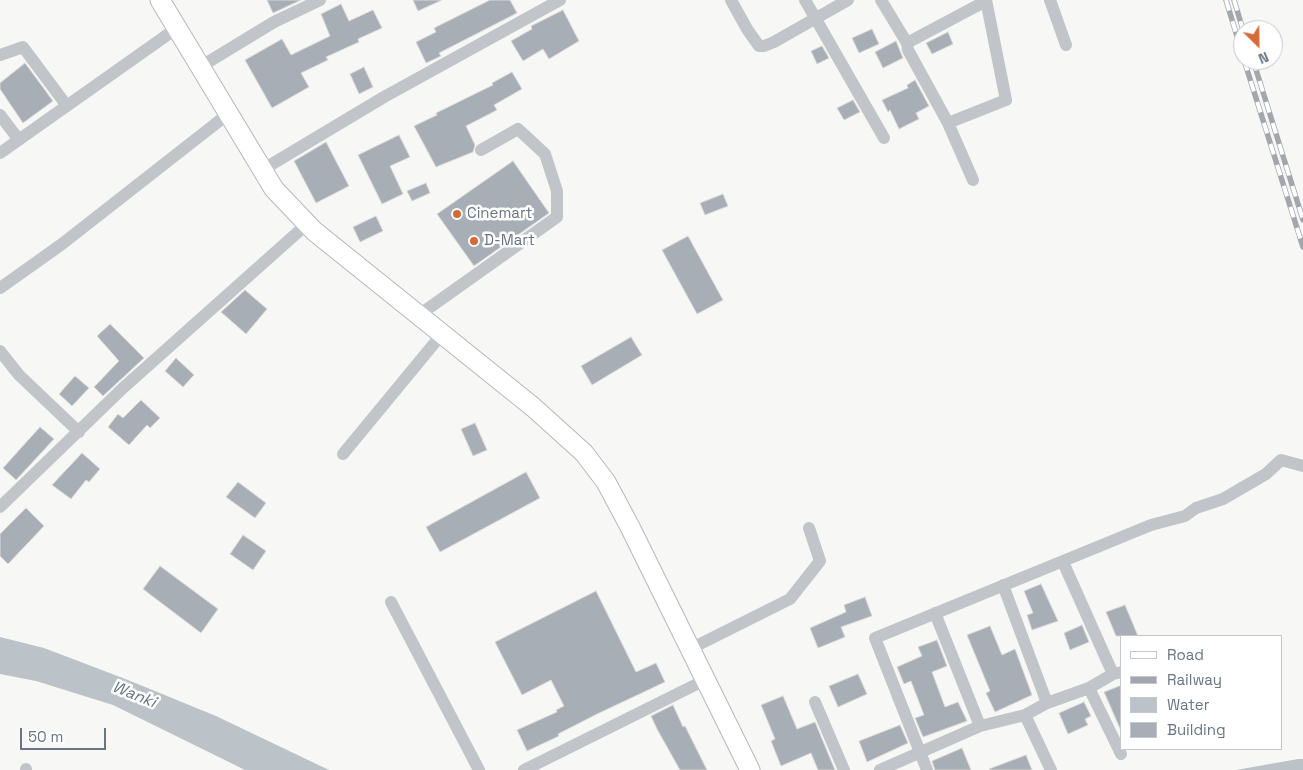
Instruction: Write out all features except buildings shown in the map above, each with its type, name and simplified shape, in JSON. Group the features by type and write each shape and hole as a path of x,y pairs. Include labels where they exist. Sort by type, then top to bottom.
{"street":[{"path":"160,0 274,189 307,224 534,407 584,452 610,489 750,770"},
{"path":"200,67 274,22 320,0"},
{"path":"262,170 384,97 560,0"},
{"path":"731,0 759,46 774,42 848,0"},
{"path":"805,0 884,138"},
{"path":"881,0 907,43 908,50 948,123 973,180"},
{"path":"907,43 986,0 1006,100 948,123"},
{"path":"1050,0 1066,45"},
{"path":"0,153 177,28"},
{"path":"0,55 23,47 67,106"},
{"path":"0,288 62,244 228,114"},
{"path":"0,115 19,140"},
{"path":"419,315 557,217 557,191 545,154 518,129 481,150"},
{"path":"0,507 122,388 307,224"},
{"path":"343,454 442,334"},
{"path":"0,351 19,375 79,432"},
{"path":"927,770 875,638 1151,525 1186,516 1196,508 1223,499 1266,474 1281,460 1303,466"},
{"path":"690,649 790,599 820,561 809,528"},
{"path":"880,770 980,726 1025,716 1047,704 1089,688 1117,673 1063,562"},
{"path":"1003,586 1047,704"},
{"path":"391,602 480,770"},
{"path":"935,613 980,726"},
{"path":"524,770 705,680"},
{"path":"1089,688 1121,754"},
{"path":"815,702 844,770"},
{"path":"1025,716 1052,770"}],"water":[{"name":"Wanki","path":"0,637 44,648 128,680 216,716 329,770 245,770 113,705 36,681 0,674"},
{"path":"1303,759 1303,770 1236,770"}],"railway":[{"path":"1226,0 1233,23"},
{"path":"1234,0 1240,20"},
{"path":"1247,70 1303,247"},
{"path":"1256,70 1303,220"}],"place":[{"name":"Cinemart","path":"457,214"},
{"name":"D-Mart","path":"474,241"}]}
